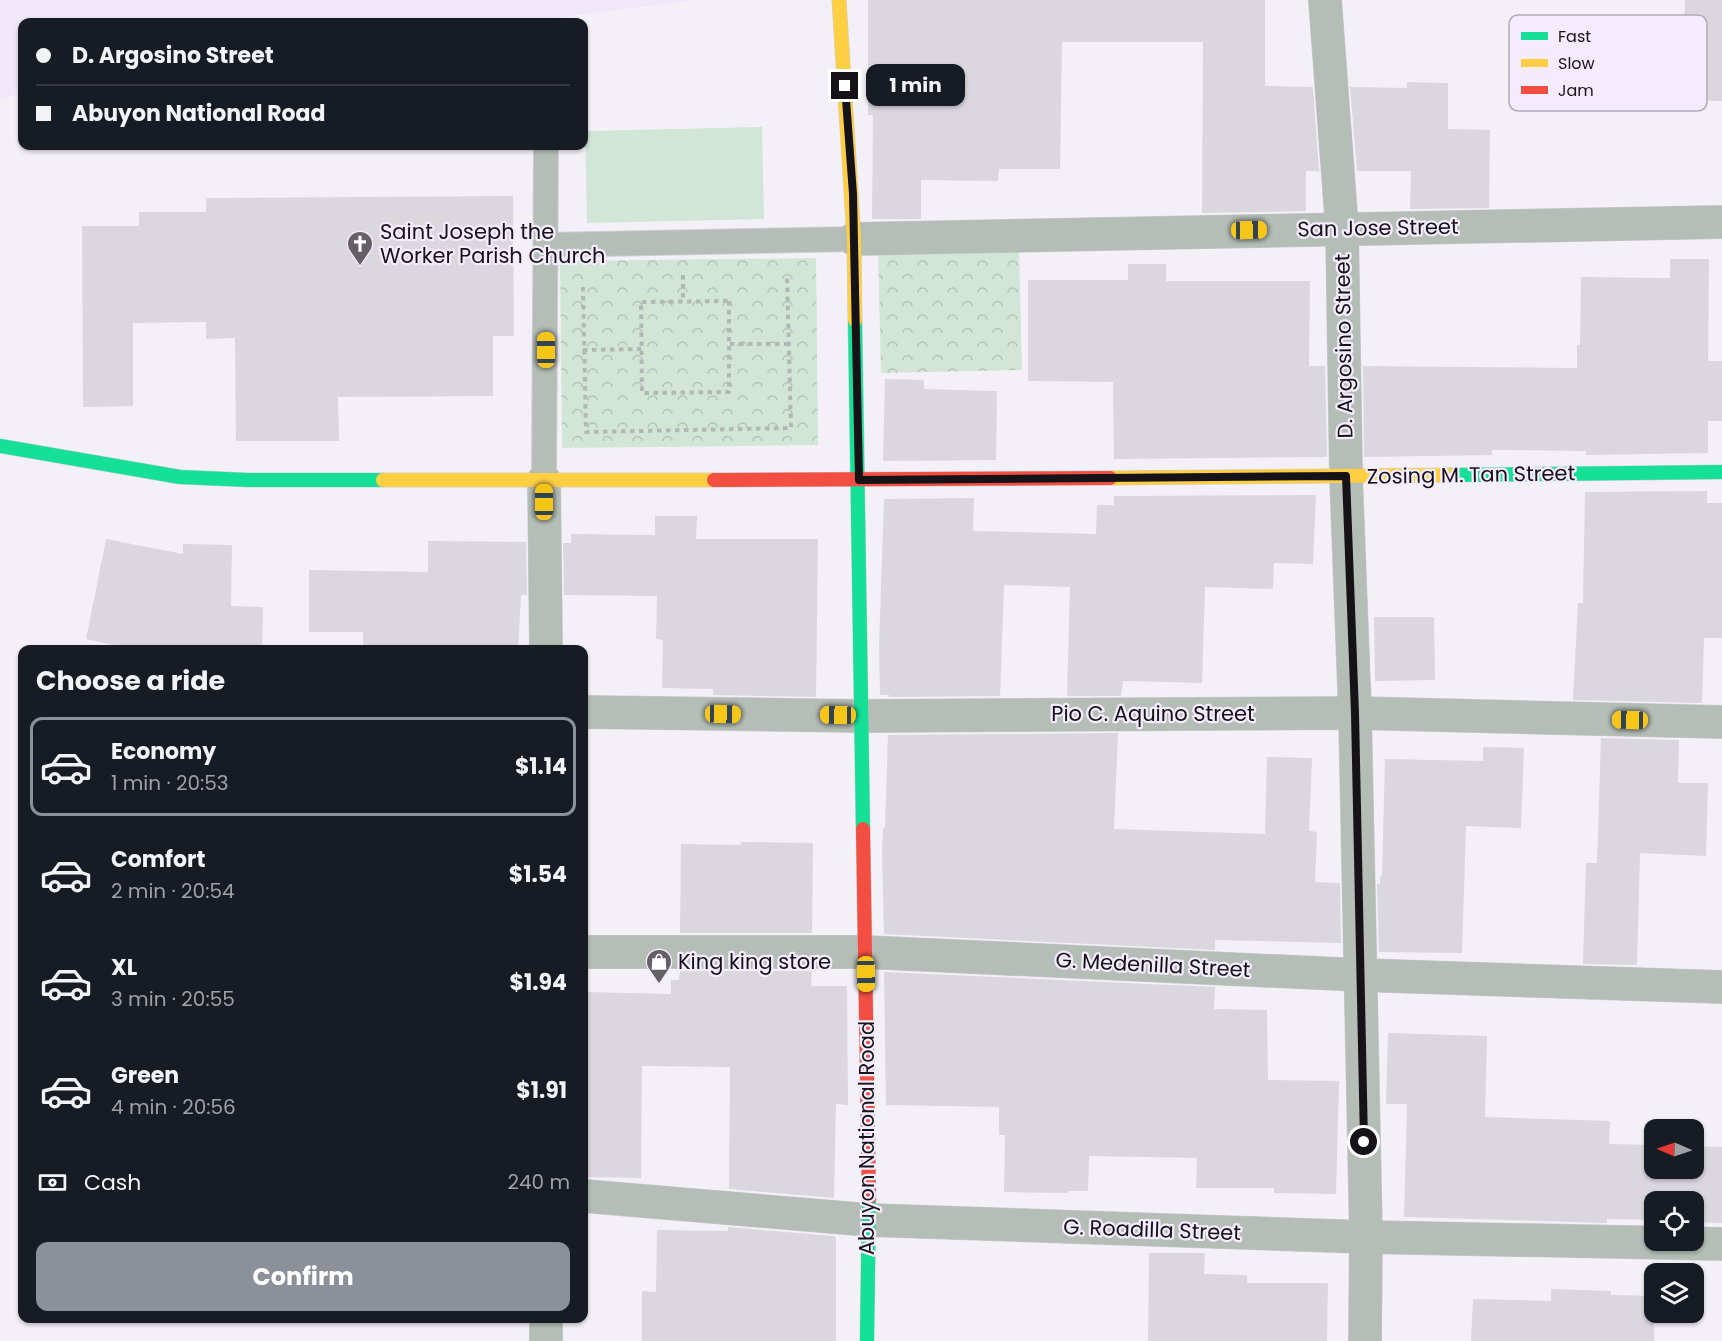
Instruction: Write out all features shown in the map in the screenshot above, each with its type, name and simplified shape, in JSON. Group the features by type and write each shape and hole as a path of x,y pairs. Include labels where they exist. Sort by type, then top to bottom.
{"street":[{"name":"Abuyon National Road","path":"839,0 853,194 854,239 866,952 869,1220 867,1341"},
{"name":"D. Argosino Street","path":"1325,0 1342,228 1346,476 1355,713 1366,1237 1365,1341"},
{"name":"San Jose Street","path":"854,239 1722,222"},
{"name":"Zosing M. Tan Street","path":"0,446 180,477 248,480 859,480 1722,472"},
{"path":"544,480 546,645"},
{"name":"Pio C. Aquino Street","path":"588,712 862,716 1355,713 1722,722"},
{"name":"G. Medenilla Street","path":"588,952 866,952 1359,975 1722,987"},
{"name":"G. Roadilla Street","path":"588,1197 869,1220 1366,1237 1722,1244"},
{"path":"546,1323 546,1341"}],"lane":[{"path":"544,480 546,150"},
{"path":"547,245 854,239"}],"path":[{"path":"582,244 586,432 791,428 786,240"},
{"path":"729,301 729,392 642,393 640,349 641,302 729,301"},
{"path":"730,344 789,344"},
{"path":"546,350 640,349"}],"shaded area":[{"path":"0,0 695,0 554,18 18,18 18,94 0,99"}],"green space":[{"path":"762,127 764,219 587,223 585,150 588,150 588,131"},
{"path":"1019,246 1022,370 881,373 878,249"},
{"path":"816,258 818,445 562,448 560,261"}],"building":[{"path":"868,0 1265,0 1265,86 1313,87 1319,171 1306,171 1306,211 1202,213 1203,42 1062,42 1060,169 999,169 998,181 921,180 921,219 872,219 873,115 868,115"},
{"path":"1685,0 1722,0 1722,101 1707,101 1707,15 1685,15"},
{"path":"1407,82 1448,83 1448,129 1490,130 1489,208 1410,209 1411,171 1357,171 1350,87 1407,88"},
{"path":"513,196 514,336 493,336 493,396 338,397 339,441 236,441 235,338 206,339 206,322 133,323 133,406 83,407 82,226 139,226 139,212 206,212 206,198"},
{"path":"1670,259 1709,259 1708,361 1722,361 1722,421 1708,421 1708,453 1586,455 1586,451 1492,450 1492,455 1364,457 1363,366 1577,368 1577,345 1580,345 1581,277 1670,278"},
{"path":"1128,264 1166,264 1166,281 1310,281 1309,366 1325,366 1327,457 1114,459 1113,382 1028,381 1028,280 1128,280"},
{"path":"885,379 924,380 924,389 997,391 996,460 883,461"},
{"path":"1707,491 1707,503 1722,503 1722,638 1704,638 1702,703 1573,700 1578,603 1583,603 1585,492"},
{"path":"1316,495 1313,564 1274,563 1273,589 1205,587 1202,683 1123,681 1121,696 1067,696 1070,587 1004,585 1000,696 889,697 889,695 880,695 879,646 884,499 974,498 973,531 1096,534 1097,505 1114,505 1114,496"},
{"path":"655,516 697,516 696,539 818,539 816,697 713,695 713,689 662,688 663,640 656,639 657,596 564,595 563,543 571,543 571,534 655,535"},
{"path":"106,539 183,554 183,544 232,545 231,606 263,607 262,645 114,645 86,639"},
{"path":"428,541 526,542 527,595 521,595 518,645 363,645 363,632 309,632 309,570 428,572"},
{"path":"1374,617 1434,617 1435,680 1375,681"},
{"path":"1118,733 1114,829 1265,834 1267,757 1312,758 1309,831 1317,832 1315,882 1340,883 1341,943 1215,940 1215,950 884,934 882,850 883,828 885,828 888,735"},
{"path":"1601,738 1679,740 1678,783 1708,783 1706,856 1640,853 1637,965 1583,964 1586,863 1597,863"},
{"path":"1483,747 1524,748 1521,828 1466,826 1462,953 1379,952 1377,884 1380,884 1380,876 1382,876 1385,759 1483,761"},
{"path":"741,842 813,843 812,933 680,933 681,844 741,845"},
{"path":"680,971 812,971 811,986 847,986 848,1105 836,1104 834,1198 729,1189 730,1067 642,1066 641,1178 588,1177 588,992 671,994 671,980 679,980"},
{"path":"884,972 1215,987 1214,1009 1267,1010 1268,1080 1339,1081 1336,1194 1274,1193 1274,1188 1196,1188 1197,1158 1089,1156 1088,1191 1004,1192 1005,1135 999,1135 999,1107 886,1105"},
{"path":"1388,1033 1487,1036 1485,1117 1610,1121 1609,1144 1644,1145 1644,1179 1704,1179 1704,1146 1722,1147 1722,1223 1704,1222 1704,1191 1644,1191 1644,1220 1607,1219 1607,1223 1404,1217 1407,1104 1386,1104"},
{"path":"728,1227 836,1238 836,1341 642,1341 642,1291 656,1292 657,1230 728,1231"},
{"path":"1149,1253 1205,1253 1204,1274 1247,1275 1247,1283 1328,1283 1327,1341 1148,1341"},
{"path":"1551,1289 1611,1291 1611,1295 1644,1296 1644,1323 1654,1323 1654,1341 1471,1341 1473,1299 1551,1301"}],"traffic: fast":[{"path":"855,320 863,829"},
{"path":"0,446 180,477 248,480 383,480"},
{"path":"1449,475 1722,472"},
{"path":"867,1341 869,1198"}],"traffic: slow":[{"path":"839,0 854,239 855,320"},
{"path":"1110,478 1449,475"},
{"path":"383,480 714,480"}],"traffic: jam":[{"path":"714,480 1110,478"},
{"path":"863,829 869,1198"}],"place":[{"name":"Saint Joseph the Worker Parish Church","path":"360,267"},
{"name":"King king store","path":"659,985"}],"route":[{"path":"845,86 853,194 859,480 1346,476 1355,713 1364,1142"}]}
